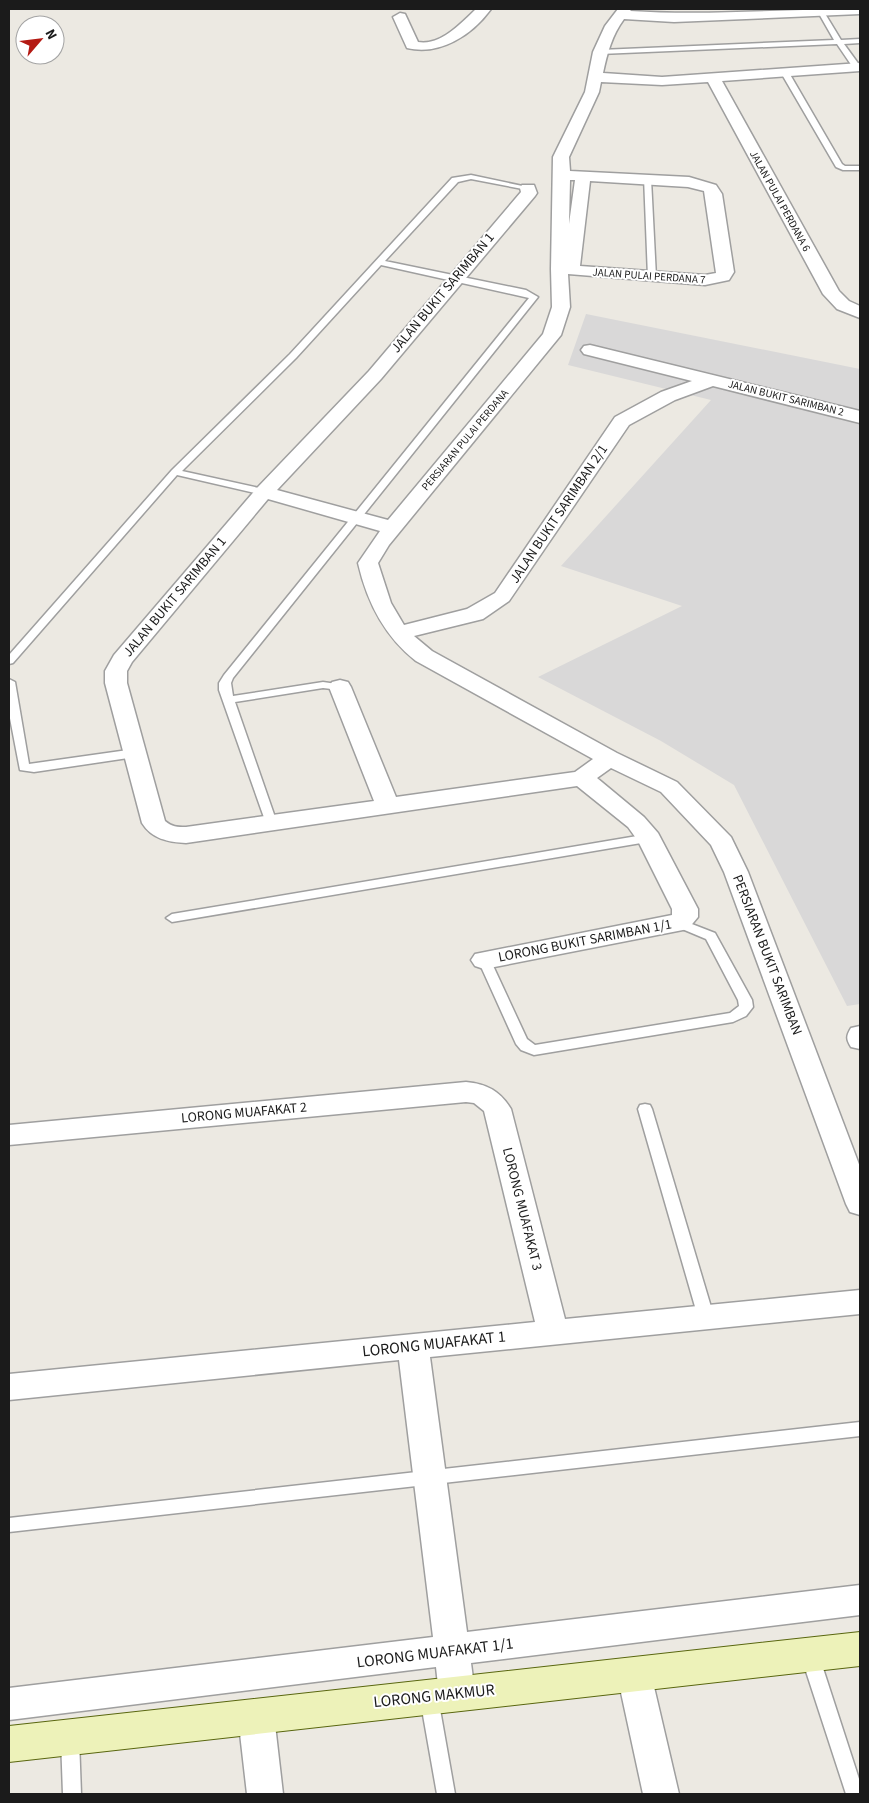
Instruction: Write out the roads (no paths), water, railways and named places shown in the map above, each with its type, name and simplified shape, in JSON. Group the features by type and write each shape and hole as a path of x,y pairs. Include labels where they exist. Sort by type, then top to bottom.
{"main road":[{"name":"LORONG MAKMUR","path":"9,1744 860,1649"}],"street":[{"path":"400,17 412,45 426,48 447,40 484,9"},
{"path":"646,9 674,18"},
{"path":"619,16 674,18 754,12 860,10"},
{"name":"PERSIARAN PULAI PERDANA","path":"609,758 411,647 388,616 372,584 368,563 393,528 552,335 561,307 559,269 561,157 594,85 600,52 619,16"},
{"path":"594,85 645,86 662,81 856,67 860,83"},
{"name":"JALAN PULAI PERDANA 6","path":"712,77 832,294 843,305 860,313"},
{"name":"JALAN PULAI PERDANA 7","path":"562,175 647,179 689,182 710,188 714,194 725,272 723,276 716,280 570,270 583,176"},
{"name":"JALAN BUKIT SARIMBAN 1","path":"528,188 529,192 375,374 264,492 122,660 116,671 116,683 154,823 160,831 172,835 186,835 582,778 609,758"},
{"name":"JALAN BUKIT SARIMBAN 2","path":"590,350 860,416"},
{"name":"JALAN BUKIT SARIMBAN 2/1","path":"399,633 475,614 502,597 622,421 668,396 712,380"},
{"path":"264,492 393,528"},
{"path":"340,687 388,806"},
{"name":"PERSIARAN BUKIT SARIMBAN","path":"609,758 669,787 722,842 739,882 860,1204"},
{"name":"LORONG BUKIT SARIMBAN 1/1","path":"484,960 679,924 685,917 686,910 649,838 636,822 582,778"},
{"name":"LORONG MUAFAKAT 2","path":"9,1135 466,1092 480,1093"},
{"name":"LORONG MUAFAKAT 3","path":"480,1093 491,1099 497,1109 553,1332"},
{"name":"LORONG MUAFAKAT 1","path":"9,1387 860,1302"},
{"path":"412,1347 431,1477 452,1651 443,1695"},
{"name":"LORONG MUAFAKAT 1/1","path":"9,1704 860,1600"},
{"path":"634,1674 661,1794"},
{"path":"256,1716 265,1794"}],"lane":[{"path":"821,12 856,67"},
{"path":"600,52 860,41"},
{"path":"784,71 839,165 843,168 860,168"},
{"path":"9,661 176,472 293,356 378,262 459,178 471,177 528,188"},
{"path":"647,179 652,277"},
{"path":"271,823 225,690 225,683 228,677 534,297 526,292 378,262"},
{"path":"176,472 264,492"},
{"path":"9,682 24,766 34,768 135,753"},
{"path":"230,700 323,685 340,687"},
{"path":"172,918 649,838"},
{"path":"484,960 521,1041 534,1050 733,1017 741,1013 746,1007 745,1000 712,936 679,924"},
{"path":"645,1109 706,1317"},
{"path":"9,1525 860,1429"},
{"path":"810,1655 855,1794"},
{"path":"443,1695 446,1794"},
{"path":"70,1737 72,1794"}]}
